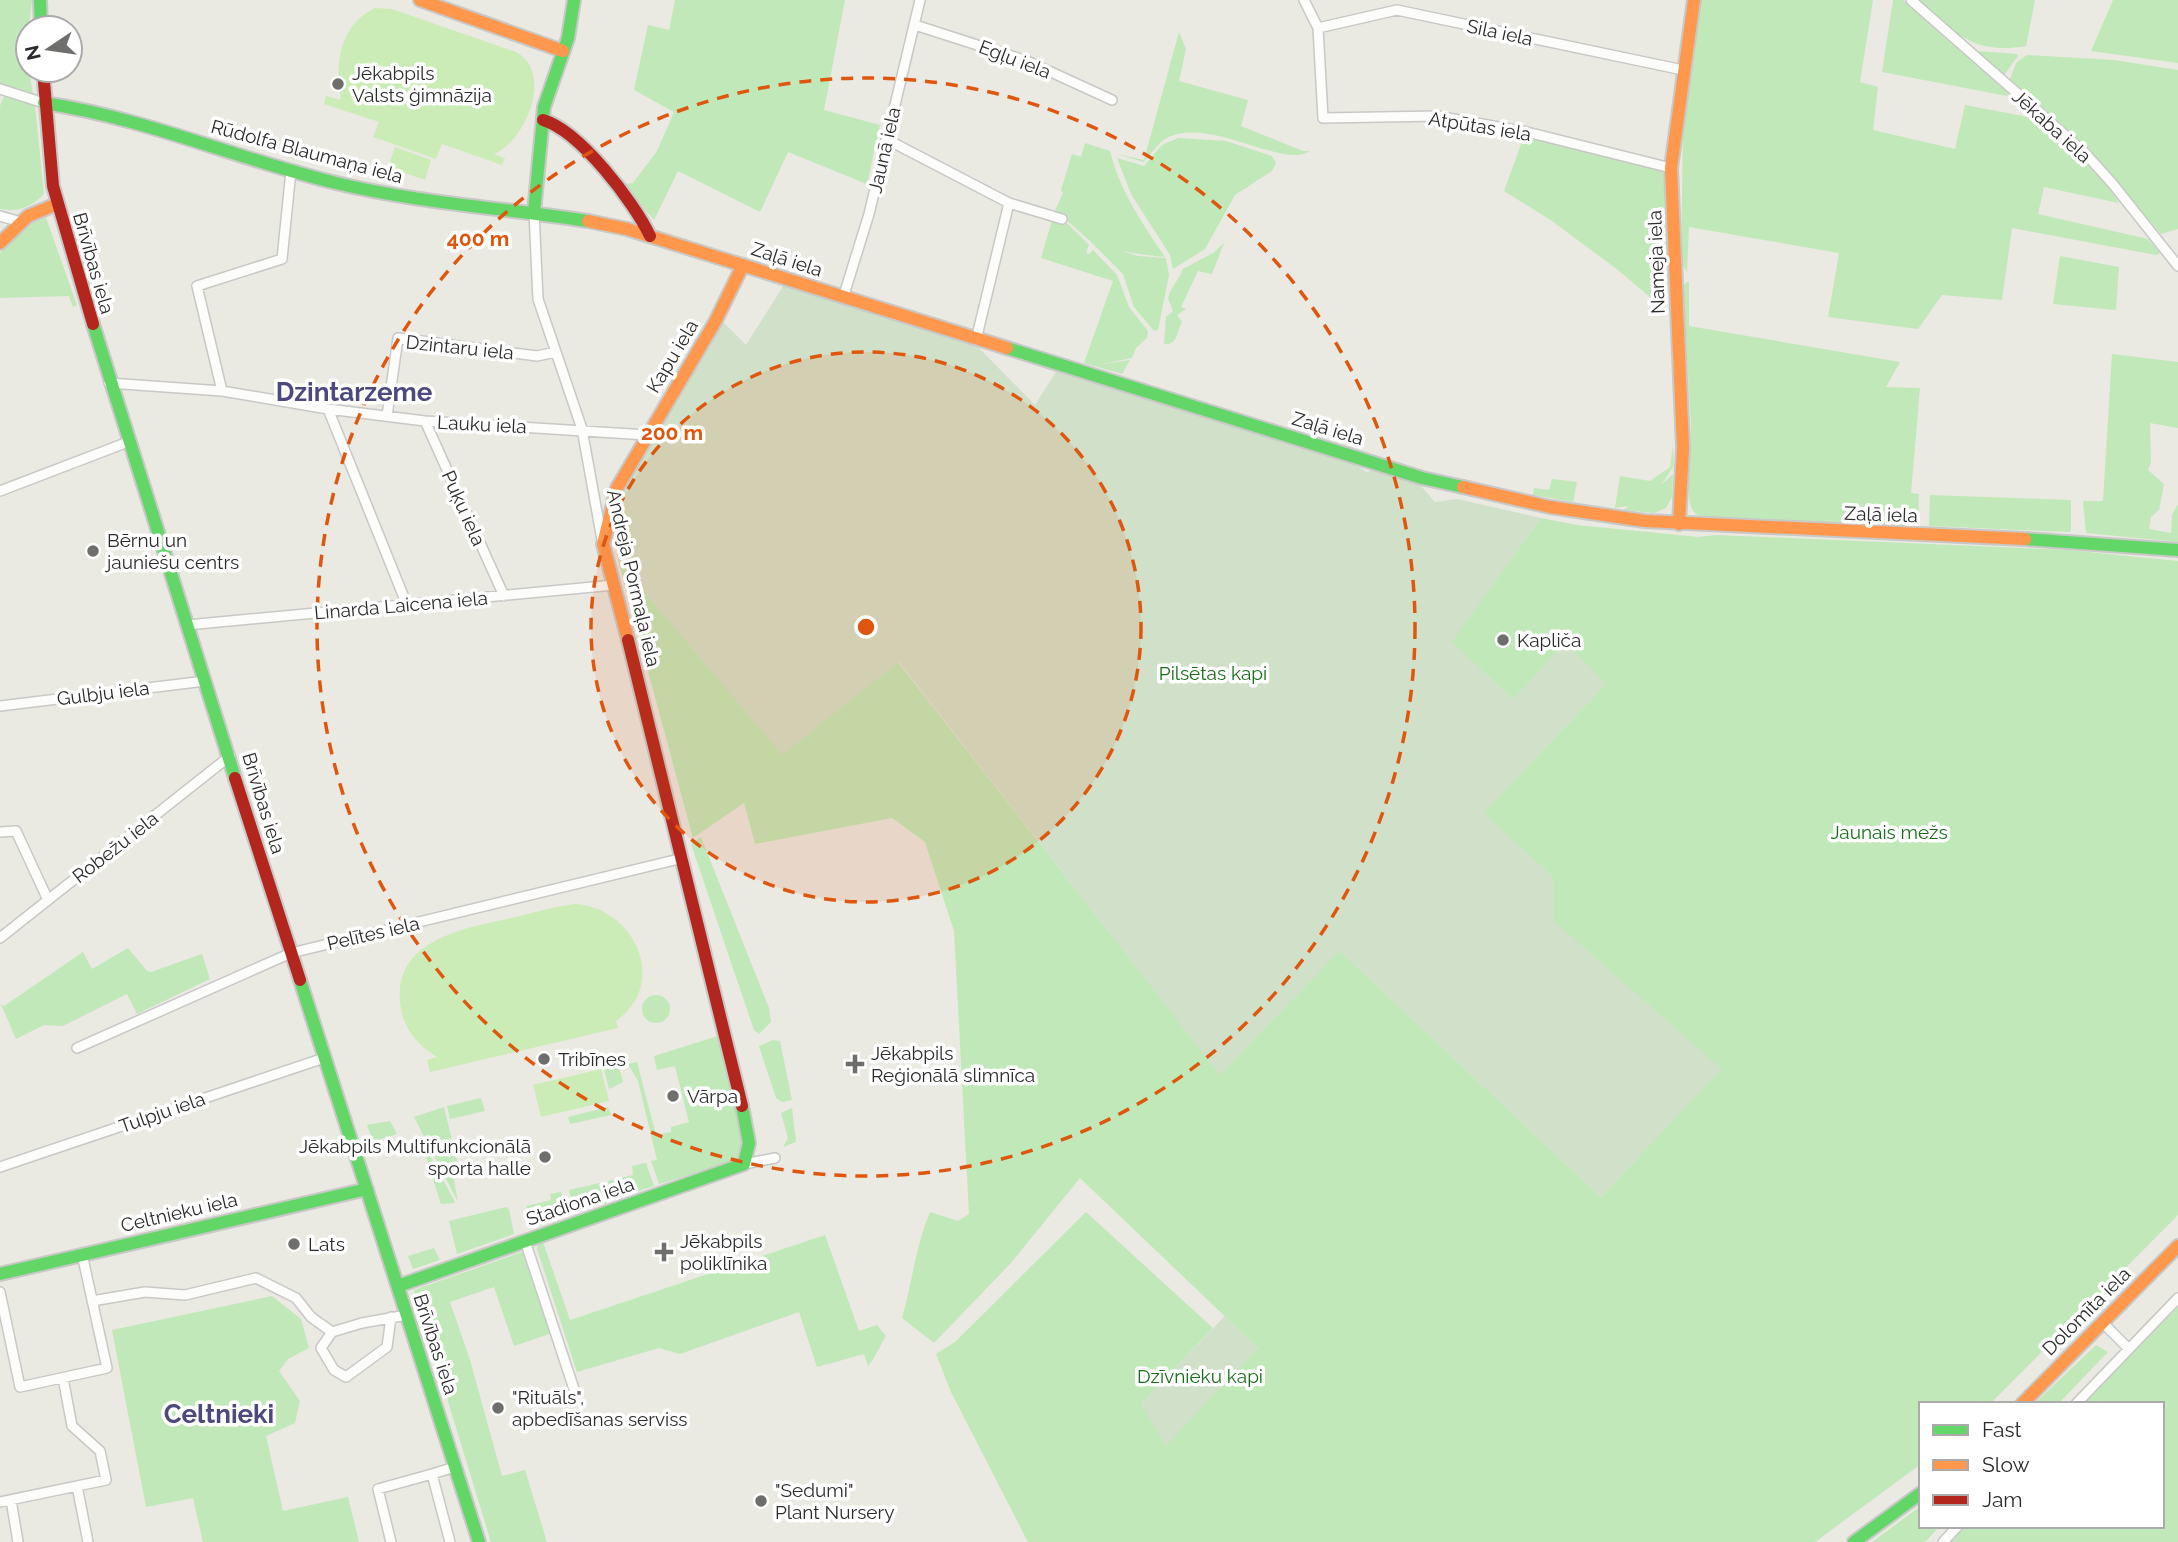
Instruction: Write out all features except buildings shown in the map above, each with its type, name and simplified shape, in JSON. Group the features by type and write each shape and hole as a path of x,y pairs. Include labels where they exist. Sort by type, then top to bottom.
{"main road":[{"path":"420,0 563,51"},
{"name":"Andreja Pormaļa iela","path":"534,212 543,120 563,51 574,0"},
{"name":"Nameja iela","path":"1679,524 1683,447 1671,168 1694,0"},
{"name":"Brīvības iela","path":"43,84 57,204 110,383 479,1542"},
{"name":"Rūdolfa Blaumaņa iela","path":"44,103 136,123 291,171 398,197 534,212 604,223 650,236"},
{"path":"543,120 563,129 576,142 643,219 650,236"},
{"path":"0,243 20,222 43,208 57,204"},
{"name":"Zaļā iela","path":"650,236 1422,478 1550,507 1679,524 2076,541 2178,550"},
{"name":"Kapu iela","path":"603,544 617,488 715,322 743,265"},
{"name":"Andreja Pormaļa iela","path":"603,544 683,858 748,1129 749,1143 744,1164"},
{"name":"Stadiona iela","path":"398,1286 744,1164"},
{"name":"Celtnieku iela","path":"0,1274 367,1189"},
{"name":"Dolomīta iela","path":"2024,1402 2178,1246"},
{"path":"1854,1542 1919,1494"}],"street":[{"name":"Jaunā iela","path":"843,298 869,214 920,0"},
{"name":"Atpūtas iela","path":"1304,0 1318,28 1323,118 1437,116 1527,132 1671,168"},
{"name":"Jēkaba iela","path":"1911,0 2084,152 2178,266"},
{"name":"Sila iela","path":"1318,28 1397,5 1683,70"},
{"name":"Egļu iela","path":"915,25 1027,61 1112,100"},
{"name":"Rūdolfa Blaumaņa iela","path":"0,89 44,103"},
{"path":"886,139 1009,203 1062,219"},
{"path":"222,391 197,286 282,259 291,171"},
{"path":"976,340 1009,203"},
{"name":"Andreja Pormaļa iela","path":"534,212 538,299 582,429 603,544"},
{"path":"0,216 20,222"},
{"name":"Dzintaru iela","path":"387,416 398,338 537,356 556,352"},
{"name":"Lauku iela","path":"110,383 222,391 328,410 425,421 647,435"},
{"path":"328,410 407,605"},
{"name":"Puķu iela","path":"425,421 504,596"},
{"path":"0,491 128,442"},
{"name":"Linarda Laicena iela","path":"187,625 614,585"},
{"name":"Gulbju iela","path":"0,706 205,681"},
{"name":"Robežu iela","path":"0,938 230,756"},
{"path":"0,832 16,831 48,900"},
{"name":"Pelītes iela","path":"77,1048 291,953 683,858"},
{"name":"Tulpju iela","path":"0,1167 324,1058"},
{"name":"Stadiona iela","path":"744,1164 775,1158"},
{"path":"525,1241 574,1389"},
{"path":"0,1292 20,1387 107,1368 82,1254"},
{"path":"92,1301 145,1292 181,1296 256,1278 296,1298 311,1317 331,1332"},
{"path":"2078,1402 2178,1298"},
{"path":"391,1317 387,1347 346,1377 334,1370 321,1348 331,1332 391,1317 407,1315"},
{"path":"2102,1322 2129,1349"},
{"path":"0,1502 106,1480 100,1451 72,1426 63,1378"},
{"path":"391,1542 378,1489 455,1467"},
{"path":"432,1474 450,1542"},
{"path":"77,1486 88,1542"},
{"path":"12,1500 18,1542"},
{"path":"1942,1542 1956,1528"}],"green space":[{"path":"0,0 32,0 30,14 14,14 14,84 31,84 33,94 0,84"},
{"path":"675,0 845,0 824,110 880,125 867,184 788,152 760,212 678,171 654,220 622,184 633,183 657,151 674,112 634,90 648,25 669,30"},
{"path":"1701,0 1873,0 1860,82 1878,87 1873,130 1955,149 1965,105 2040,119 2102,178 2119,203 2044,187 2038,214 2148,239 2160,253 2156,255 2012,228 2002,300 1942,295 1918,329 1828,317 1839,253 1689,227 1687,272 1681,262 1683,125"},
{"path":"1893,0 1903,0 2010,92 2007,96 1882,72"},
{"path":"1919,0 2035,0 2026,46 1992,47 1966,39"},
{"path":"2113,0 2178,0 2178,63 2091,51"},
{"path":"375,8 392,9 516,52 527,62 533,75 531,106 516,135 506,147 494,154 505,158 502,165 442,144 436,159 373,137 379,122 324,104 326,96 341,100 339,61 346,36 353,25"},
{"path":"1179,32 1186,49 1179,81 1248,100 1241,126 1303,151 1310,151 1299,155 1284,154 1227,138 1188,133 1166,138 1143,162 1117,154 1144,160"},
{"path":"1977,51 2017,54 2018,56 2004,75"},
{"path":"2027,55 2114,60 2178,70 2178,229 2161,234 2100,162 2010,79 2016,63"},
{"path":"5,94 35,105 44,194 29,206 13,210 0,209 0,106"},
{"path":"1524,136 1662,169 1667,194 1668,267 1665,271 1670,275 1665,310 1618,270 1552,221 1504,191"},
{"path":"1178,138 1226,141 1272,156 1276,163 1272,171 1235,195 1205,249 1173,269 1170,255 1131,194 1117,158 1144,166 1162,145"},
{"path":"1085,143 1110,151 1126,193 1165,257 1095,243 1054,213 1063,193 1061,190 1072,154 1081,157"},
{"path":"395,147 431,160 425,180 388,167"},
{"path":"1053,217 1068,224 1089,245 1086,253 1089,254 1093,250 1117,275 1129,307 1148,331 1147,338 1136,348 1132,358 1098,365 1130,360 1122,374 1084,363 1113,281 1041,258"},
{"path":"46,218 77,305 73,307 69,296 0,298 0,253 27,224"},
{"path":"1090,241 1138,256 1166,258 1169,275 1158,330 1154,331 1134,307 1123,274"},
{"path":"1224,243 1212,274 1198,271 1181,307 1186,309 1177,315 1182,322 1176,337 1172,343 1164,344 1166,317 1173,311 1168,298 1183,269 1213,253"},
{"path":"2060,256 2119,267 2116,310 2053,304"},
{"path":"1689,281 1689,326 1900,362 1886,387 1920,388 1911,493 1919,494 1918,524 1913,526 1704,518 1693,511 1689,490 1686,490 1691,427 1683,285"},
{"name":"Pilsētas kapi","path":"784,285 978,347 1035,405 1056,372 1354,464 1368,473 1371,469 1395,478 1397,475 1421,486 1435,502 1457,499 1541,518 1452,642 1513,699 1566,642 1606,684 1484,813 1553,877 1554,921 1722,1069 1601,1197 1340,951 1220,1075 899,662 782,755 618,560 616,528 618,510 628,480 722,321 746,345"},
{"path":"2112,354 2178,362 2178,428 2150,423 2151,462 2148,470 2164,484 2159,510 2151,517 2149,529 2171,533 2172,515 2178,504 2178,542 2086,533 2083,501 2103,501"},
{"path":"1673,445 1674,466 1661,485 1673,474 1672,497 1666,508 1654,513 1624,510 1628,506 1615,508 1620,476 1650,481 1670,467"},
{"path":"1552,479 1577,482 1573,502 1533,495 1534,488 1549,490"},
{"path":"1930,495 2071,500 2071,529 2070,532 1929,526"},
{"name":"Jaunais mežs","path":"1541,518 1577,525 1698,537 1717,535 2068,550 2178,561 2178,1215 1992,1402 1919,1402 1919,1465 1815,1542 1028,1542 951,1392 936,1354 955,1342 1086,1212 1213,1328 1141,1404 1258,1348 1080,1178 1010,1264 934,1343 902,1318 930,1212 958,1221 969,1214 954,931 925,842 892,818 755,844 744,803 693,838 618,560 782,754 898,662 1220,1074 1339,950 1601,1197 1721,1069 1553,921 1553,877 1483,813 1606,684 1513,699 1451,642"},
{"path":"701,837 769,1008 771,1022 759,1034 754,1030 691,844"},
{"path":"575,904 596,908 614,918 628,932 638,949 642,968 641,987 632,1005 616,1021 618,1028 430,1072 427,1060 437,1057 411,1034 401,1011 401,981 408,964 420,951 452,933"},
{"path":"128,948 147,971 151,972 202,954 210,979 137,1014 127,994 63,1026 44,1025 16,1039 1,1004 4,1006 83,952 92,969"},
{"path":"656,995 666,999 670,1009 666,1019 656,1023 646,1019 642,1009 646,999"},
{"path":"718,1036 745,1143 739,1160 659,1184 651,1161 657,1160 638,1081 628,1064 637,1062 656,1135 671,1132 671,1127 689,1122 675,1066 657,1070 654,1056"},
{"path":"773,1040 780,1041 792,1100 782,1102 776,1098 759,1046"},
{"path":"619,1066 623,1082 609,1089 604,1069"},
{"path":"601,1069 609,1101 541,1117 533,1085"},
{"path":"481,1098 485,1111 450,1119 447,1106"},
{"path":"444,1107 460,1173 453,1175 458,1202 414,1117"},
{"path":"608,1107 611,1115 570,1124 568,1117"},
{"path":"792,1108 796,1142 783,1147 788,1138 781,1113"},
{"path":"390,1121 397,1134 373,1142 367,1125"},
{"path":"430,1156 454,1203 441,1204 426,1157"},
{"path":"646,1163 654,1186 612,1200 608,1181 633,1175 632,1166"},
{"path":"604,1182 609,1202 575,1213 569,1190"},
{"path":"561,1192 566,1216 534,1228 526,1206 551,1200 550,1194"},
{"path":"506,1207 509,1209 514,1234 457,1254 449,1221"},
{"path":"825,1235 859,1331 877,1325 886,1336 868,1366 864,1354 817,1367 799,1312 680,1354 659,1348 577,1372 537,1249 538,1244 543,1242 570,1320"},
{"path":"434,1248 440,1260 413,1269 408,1256"},
{"path":"525,1251 552,1333 514,1346 494,1287 450,1302 470,1360 502,1476 525,1470 547,1542 491,1542 414,1290"},
{"path":"272,1296 301,1319 309,1348 288,1359 279,1371 300,1401 295,1423 266,1436 283,1511 348,1497 359,1542 203,1542 193,1498 146,1507 112,1330"},
{"path":"2178,1307 2178,1542 1950,1542 1964,1528 2164,1528 2164,1402 2085,1402"},
{"name":"Dzīvnieku kapi","path":"1225,1316 1258,1348 1166,1446 1141,1404"},
{"path":"2096,1345 2108,1352 2060,1402 2036,1402"},
{"path":"1919,1507 1919,1528 1938,1528 1925,1542 1872,1542"}],"traffic: fast":[{"path":"40,0 40,14"},
{"path":"534,212 544,107 568,38 574,0"},
{"path":"44,103 118,118 299,173 367,190 588,221"},
{"path":"93,324 235,778"},
{"path":"1007,348 1422,478 1463,487"},
{"path":"2025,539 2178,550"},
{"path":"300,980 479,1542"},
{"path":"398,1286 744,1164 749,1143 742,1106"},
{"path":"0,1274 367,1189"},
{"path":"1854,1542 1919,1494"}],"traffic: slow":[{"path":"420,0 563,51"},
{"path":"1679,524 1683,447 1671,168 1694,0"},
{"path":"0,243 28,216 57,204"},
{"path":"588,221 627,229 1007,348"},
{"path":"628,640 603,544 617,488 715,322 743,265"},
{"path":"1463,487 1550,507 1645,521 2025,539"},
{"path":"2024,1402 2178,1246"}],"traffic: jam":[{"path":"44,84 53,186 93,324"},
{"path":"543,120 573,138 604,169 632,205 650,236"},
{"path":"628,640 742,1106"},
{"path":"235,778 300,980"}],"place":[{"name":"Jēkabpils Valsts ģimnāzija","path":"338,84"},
{"name":"Bērnu un jauniešu centrs","path":"93,551"},
{"name":"Kapliča","path":"1503,640"},
{"name":"Tribīnes","path":"544,1059"},
{"name":"Jēkabpils Reģionālā slimnīca","path":"855,1064"},
{"name":"Vārpa","path":"673,1096"},
{"name":"Jēkabpils Multifunkcionālā sporta halle","path":"545,1157"},
{"name":"Lats","path":"294,1244"},
{"name":"Jēkabpils poliklīnika","path":"664,1252"},
{"name":"\"Rituāls\", apbedīšanas serviss","path":"498,1408"},
{"name":"\"Sedumi\" Plant Nursery","path":"761,1501"}],"district":[{"name":"Dzintarzeme","path":"354,392"},
{"name":"Celtnieki","path":"219,1414"}]}
